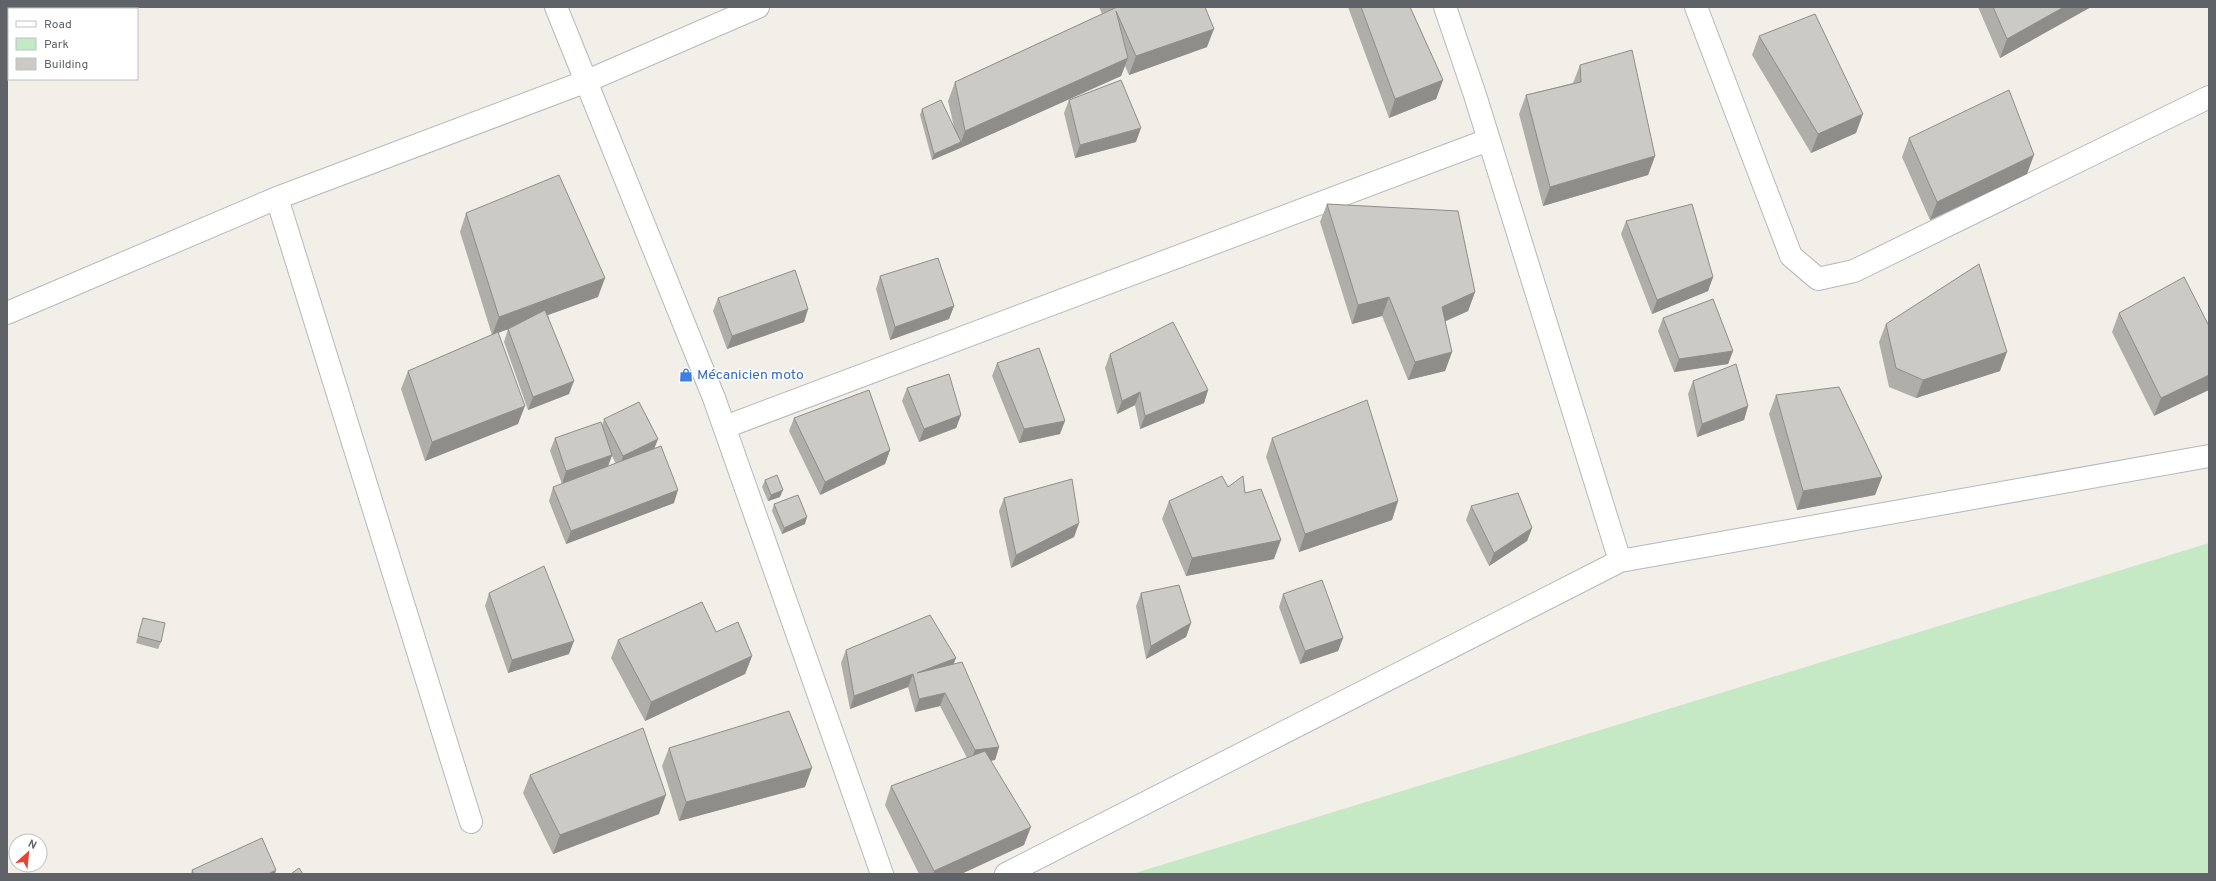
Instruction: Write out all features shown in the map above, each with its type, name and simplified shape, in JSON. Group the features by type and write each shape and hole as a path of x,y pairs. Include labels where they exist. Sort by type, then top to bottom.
{"street":[{"path":"556,7 725,427 882,874"},
{"path":"7,313 277,198 587,81 758,7"},
{"path":"1445,7 1620,561"},
{"path":"1696,7 1791,256 1818,279 1854,271 2209,98"},
{"path":"725,427 1488,140"},
{"path":"277,198 471,822"},
{"path":"1006,874 1620,561 2209,456"}],"green space":[{"path":"2209,543 2209,874 1132,874"}],"building":[{"path":"1114,7 1205,7 1214,29 1136,56 1116,11 1128,58 965,131 955,82 1115,8"},
{"path":"1361,7 1410,7 1443,80 1395,99"},
{"path":"1993,7 2064,7 2007,39"},
{"path":"1815,14 1863,114 1818,134 1759,36"},
{"path":"1632,50 1655,156 1550,187 1526,95 1581,82 1580,65"},
{"path":"1121,80 1141,128 1080,145 1069,100"},
{"path":"2009,90 2034,155 1937,202 1909,138"},
{"path":"941,100 961,142 934,154 922,109"},
{"path":"559,175 605,278 499,317 466,213"},
{"path":"1327,204 1458,211 1475,292 1442,307 1452,352 1415,362 1389,297 1358,305"},
{"path":"1692,204 1713,277 1657,300 1626,221"},
{"path":"938,258 954,306 895,327 880,276"},
{"path":"1979,264 2007,352 1923,380 1896,368 1886,324"},
{"path":"795,270 808,309 732,336 718,298"},
{"path":"2184,277 2209,326 2209,375 2161,398 2119,313"},
{"path":"1713,299 1733,351 1679,359 1663,318"},
{"path":"545,310 574,381 533,397 508,329"},
{"path":"1173,322 1208,390 1145,416 1140,392 1122,401 1110,354"},
{"path":"498,332 525,406 432,442 408,371"},
{"path":"1039,348 1065,421 1024,429 997,363"},
{"path":"1736,364 1748,406 1702,424 1693,381"},
{"path":"949,374 961,415 924,429 907,388"},
{"path":"1839,387 1882,477 1803,491 1776,395"},
{"path":"869,390 890,450 825,482 794,418"},
{"path":"1367,400 1398,501 1305,534 1272,438"},
{"path":"639,402 658,439 623,456 604,419"},
{"path":"601,422 612,455 566,471 555,438"},
{"path":"661,446 678,490 571,531 553,487"},
{"path":"777,475 783,490 771,495 765,480"},
{"path":"1222,476 1228,487 1243,476 1245,493 1261,489 1281,540 1192,558 1169,501"},
{"path":"1072,479 1079,523 1016,555 1004,498"},
{"path":"1518,493 1532,528 1494,553 1471,506"},
{"path":"798,495 807,517 784,528 774,504"},
{"path":"544,566 574,641 512,660 489,593"},
{"path":"1322,580 1343,638 1305,651 1283,594"},
{"path":"1179,585 1191,623 1151,646 1141,593"},
{"path":"702,602 716,632 738,622 752,656 651,702 618,640"},
{"path":"930,615 956,658 917,673 962,662 999,747 975,750 945,693 919,699 913,674 854,696 846,650"},
{"path":"143,618 165,623 161,642 138,636"},
{"path":"789,711 812,768 686,802 669,748"},
{"path":"643,728 666,795 560,835 530,775"},
{"path":"985,751 1031,827 934,871 891,786"},
{"path":"262,838 276,870 268,874 194,874 192,870"},
{"path":"299,868 303,874 291,874"}],"place":[{"name":"Mécanicien moto","path":"686,375"}]}
